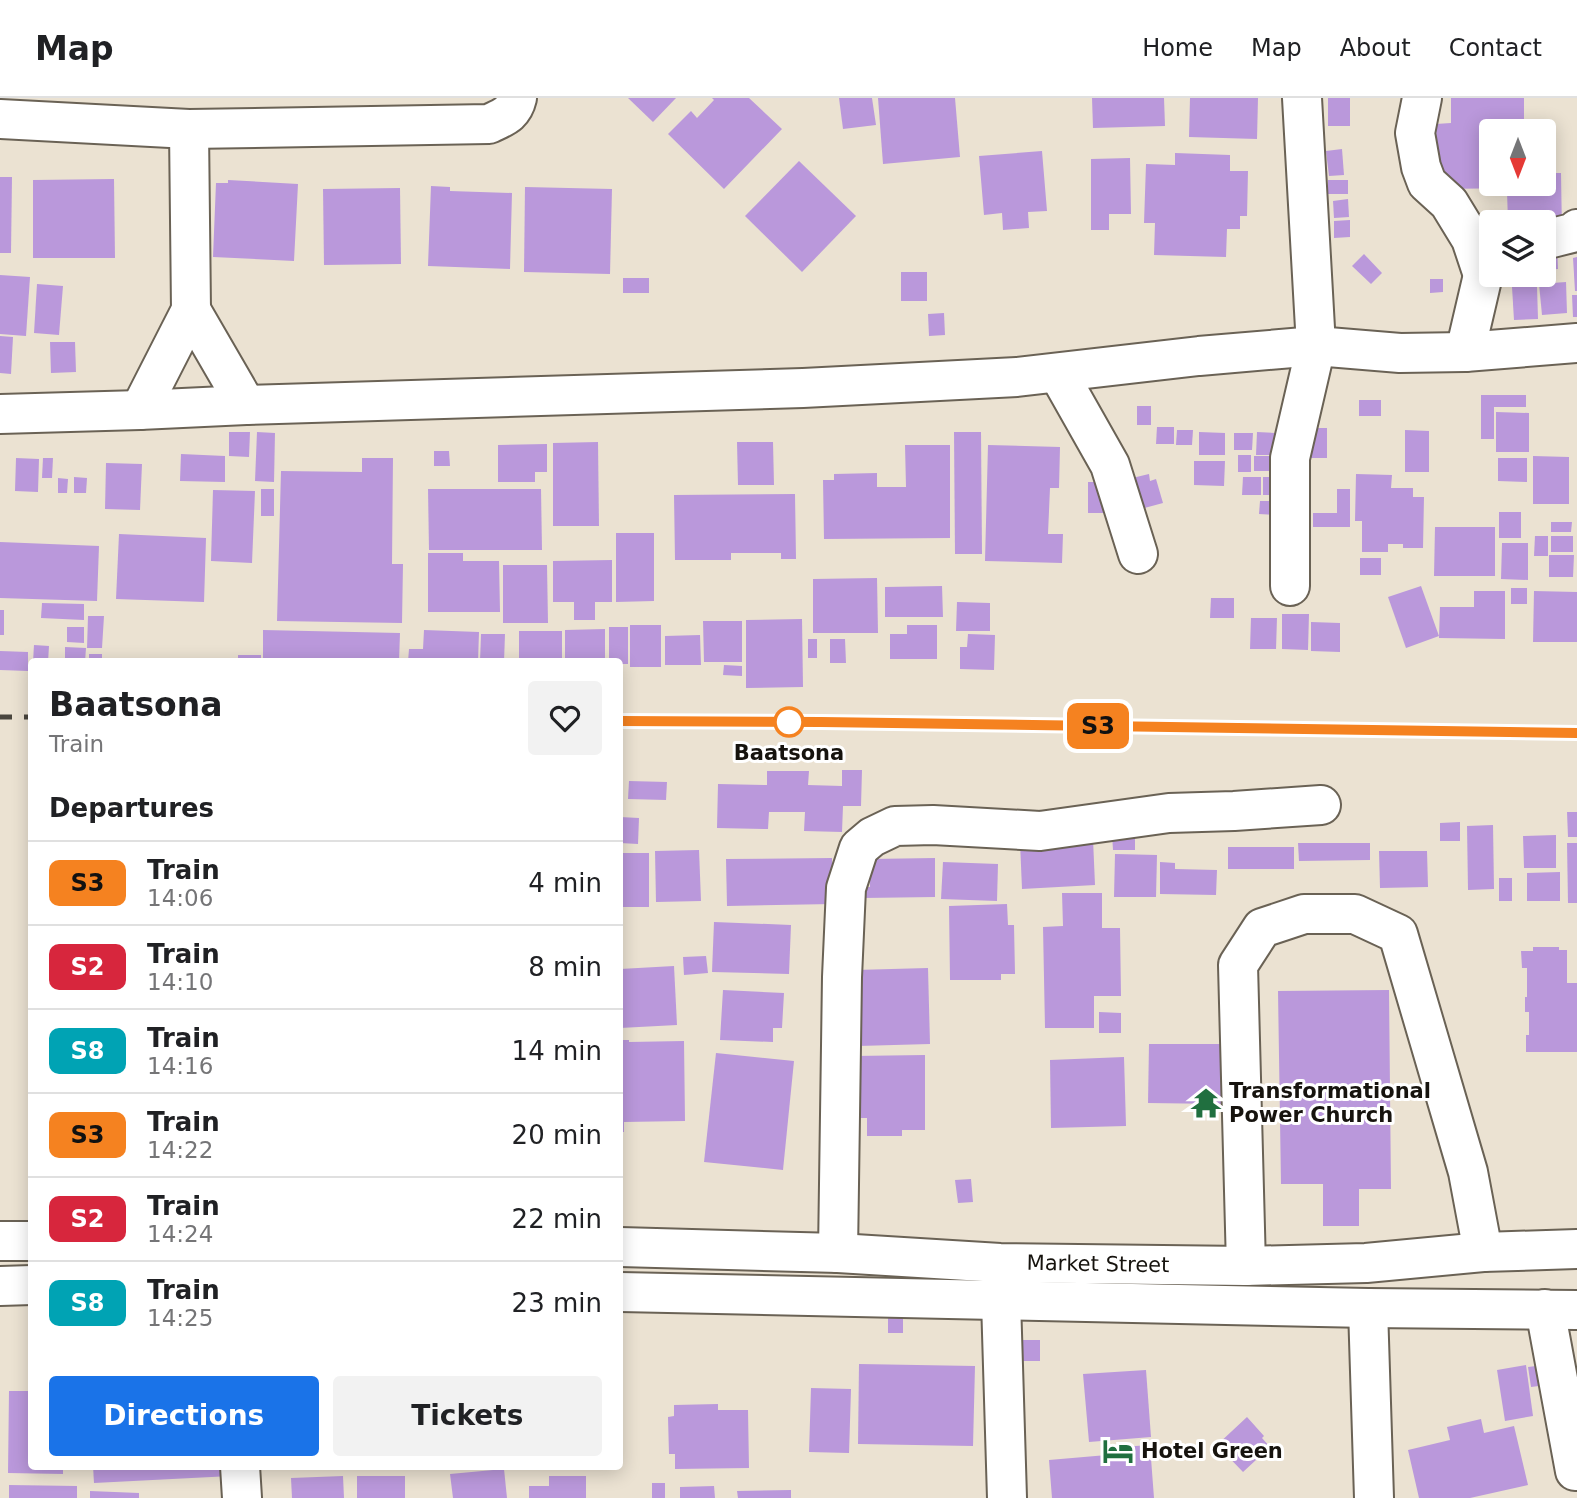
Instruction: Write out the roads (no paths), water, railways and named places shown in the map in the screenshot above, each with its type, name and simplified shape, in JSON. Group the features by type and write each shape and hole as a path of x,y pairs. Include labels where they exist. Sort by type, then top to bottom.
{"street":[{"path":"0,119 189,129 489,124 510,114 517,98"},
{"path":"1290,586 1290,458 1316,346 1302,98"},
{"path":"1422,98 1415,133 1421,167 1427,183 1449,203 1479,256"},
{"path":"140,410 191,310 189,129"},
{"path":"1556,237 1576,232 1577,229"},
{"path":"1465,352 1483,287"},
{"path":"191,310 246,405"},
{"path":"0,414 803,388 1017,377 1199,356 1316,346 1400,353 1465,352 1577,343"},
{"path":"1058,373 1110,465 1138,554"},
{"path":"838,1253 846,888 859,848 872,837 895,826 933,825 1040,831 1169,813 1321,805"},
{"path":"1246,1266 1238,965 1262,928 1304,914 1355,914 1398,934 1468,1172 1483,1252"},
{"path":"0,1241 28,1241"},
{"name":"Market Street","path":"623,1247 838,1253 1000,1263 1246,1266 1366,1263 1483,1252 1577,1249"},
{"path":"0,1286 28,1286"},
{"name":"Market Street","path":"623,1292 1368,1308 1561,1309"},
{"path":"1001,1300 1007,1498"},
{"path":"1368,1308 1374,1498"},
{"path":"1561,1309 1575,1471"},
{"path":"240,1470 242,1498"}],"railway":[{"path":"0,717 28,717"},
{"path":"623,721 1577,733"}],"train":[{"name":"S3","path":"623,721 1577,733"}],"place":[{"name":"Baatsona","path":"789,722"},
{"name":"Transformational Power Church","path":"1206,1103"},
{"name":"Hotel Green","path":"1118,1451"}]}
